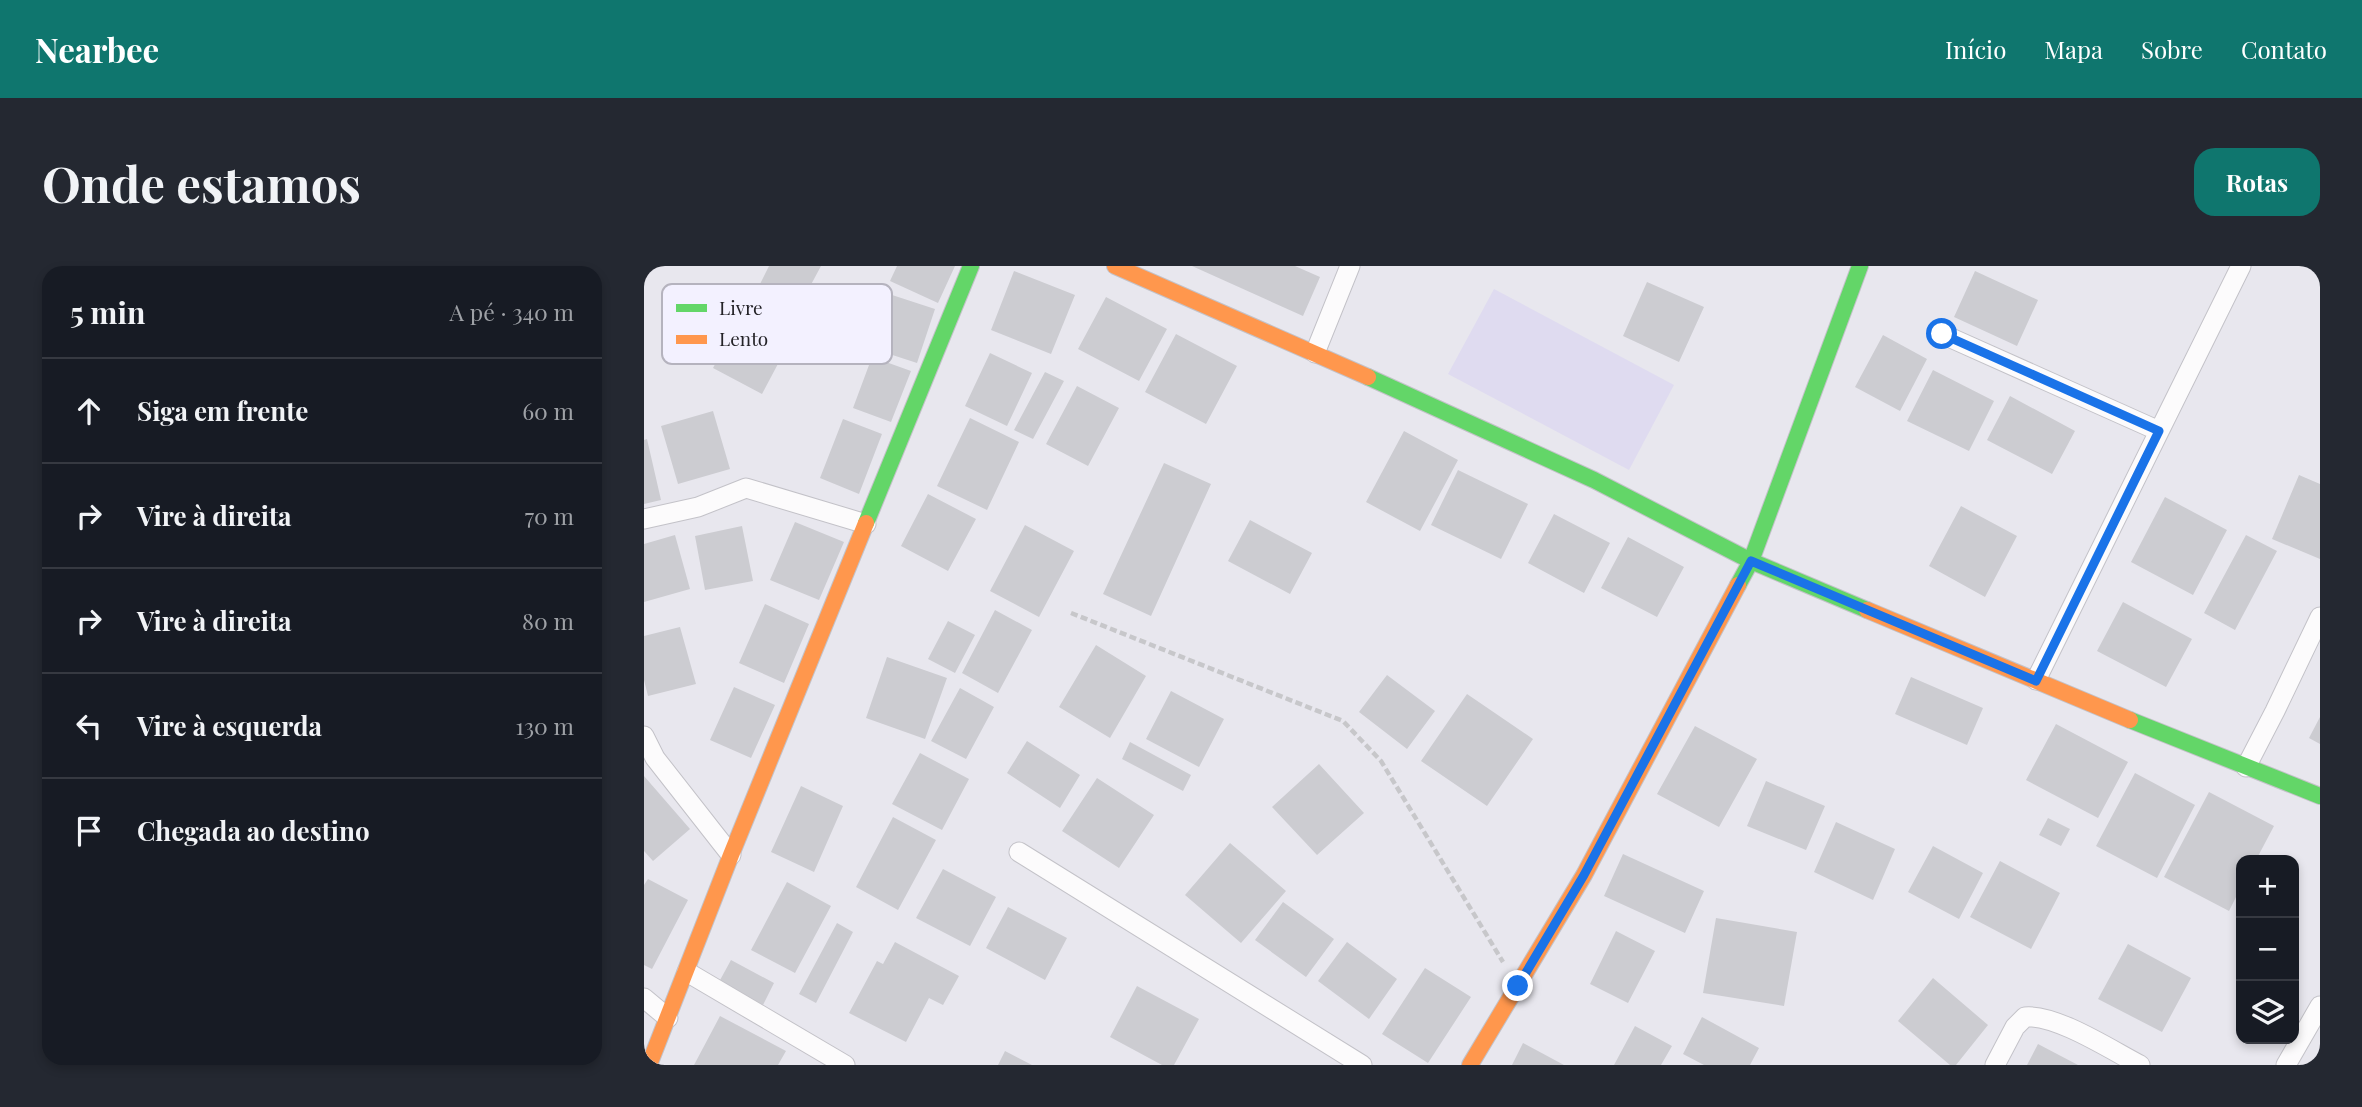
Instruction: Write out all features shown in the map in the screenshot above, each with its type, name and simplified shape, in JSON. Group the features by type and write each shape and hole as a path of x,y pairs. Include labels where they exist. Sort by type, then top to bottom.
{"street":[{"path":"649,1065 731,855 971,266"},
{"path":"1115,266 1315,353 1594,480 1751,561 2036,681 2320,796"},
{"path":"1315,353 1350,266"},
{"path":"1470,1065 1584,875 1751,561 1860,266"},
{"path":"2036,681 2241,266"},
{"path":"1942,334 2159,431"},
{"path":"644,519 698,507 746,488 866,524"},
{"path":"2246,767 2320,617"},
{"path":"644,736 656,758 731,855"},
{"path":"1019,852 1362,1065"},
{"path":"687,972 845,1065"},
{"path":"644,998 668,1018"},
{"path":"2286,1065 2320,1006"},
{"path":"1995,1065 2015,1027 2025,1017 2038,1016 2076,1031 2140,1065"}],"path":[{"path":"1071,613 1343,721 1381,761 1518,986"}],"shaded area":[{"path":"1494,289 1674,385 1629,470 1448,374"}],"building":[{"path":"769,266 821,266 811,284 760,284"},
{"path":"897,266 955,266 938,303 890,281"},
{"path":"1192,266 1295,266 1320,277 1303,316"},
{"path":"1014,271 1075,295 1051,354 991,330"},
{"path":"1975,271 2038,300 2017,346 1954,317"},
{"path":"1647,282 1704,307 1679,362 1623,336"},
{"path":"892,295 935,309 917,363 892,355"},
{"path":"1106,297 1167,329 1139,381 1078,349"},
{"path":"1176,334 1237,366 1206,424 1145,392"},
{"path":"1883,335 1927,359 1900,411 1855,387"},
{"path":"990,353 1032,373 1007,426 965,406"},
{"path":"715,364 778,364 762,394 713,368"},
{"path":"869,364 892,364 911,371 891,422 853,408"},
{"path":"1933,370 1994,401 1969,451 1907,421"},
{"path":"1045,372 1064,381 1033,439 1014,430"},
{"path":"1077,386 1119,408 1088,466 1046,444"},
{"path":"2010,396 2075,431 2052,474 1987,440"},
{"path":"713,411 730,469 678,484 661,426"},
{"path":"970,418 1019,442 987,510 937,486"},
{"path":"843,419 882,434 859,494 820,478"},
{"path":"1404,431 1458,460 1420,531 1366,502"},
{"path":"647,439 661,500 644,504 644,440"},
{"path":"1164,463 1211,484 1151,616 1103,594"},
{"path":"1458,470 1528,504 1501,559 1431,525"},
{"path":"2299,475 2320,484 2320,559 2272,539"},
{"path":"928,494 976,519 948,571 901,546"},
{"path":"2165,497 2227,530 2193,595 2131,562"},
{"path":"1961,506 2017,536 1985,597 1929,566"},
{"path":"1554,514 1610,543 1584,593 1528,563"},
{"path":"1250,520 1312,553 1290,594 1228,561"},
{"path":"795,522 844,542 819,600 770,580"},
{"path":"1025,525 1074,551 1039,617 990,591"},
{"path":"742,526 753,581 705,590 695,536"},
{"path":"675,535 690,589 644,602 644,544"},
{"path":"2246,535 2277,551 2235,630 2204,613"},
{"path":"1628,537 1684,567 1657,617 1601,588"},
{"path":"2123,602 2192,639 2166,687 2097,651"},
{"path":"765,604 809,624 784,683 739,663"},
{"path":"995,610 1032,630 998,693 962,673"},
{"path":"948,621 975,635 955,673 928,659"},
{"path":"680,627 696,684 648,696 644,680 644,636"},
{"path":"1096,645 1146,676 1110,738 1059,707"},
{"path":"887,657 947,678 925,739 866,718"},
{"path":"1387,675 1435,711 1407,749 1359,712"},
{"path":"1911,677 1983,708 1967,745 1895,714"},
{"path":"734,687 775,705 751,758 710,740"},
{"path":"960,688 994,707 966,759 931,741"},
{"path":"1171,691 1224,719 1199,767 1146,739"},
{"path":"1467,694 1533,739 1487,806 1421,761"},
{"path":"2320,717 2320,744 2309,738"},
{"path":"2056,724 2128,762 2098,818 2026,780"},
{"path":"1695,726 1757,759 1719,827 1657,794"},
{"path":"1027,741 1080,775 1060,808 1007,773"},
{"path":"1130,742 1191,775 1183,791 1122,759"},
{"path":"920,753 969,779 942,830 892,804"},
{"path":"1319,764 1364,813 1317,855 1272,807"},
{"path":"2135,773 2195,805 2157,878 2096,846"},
{"path":"644,776 690,829 653,861 644,851"},
{"path":"1097,778 1154,815 1119,868 1062,831"},
{"path":"1766,781 1825,806 1806,850 1747,826"},
{"path":"801,786 843,806 814,872 771,852"},
{"path":"2209,792 2274,826 2259,855 2236,855 2236,897 2229,911 2164,877"},
{"path":"893,817 936,840 898,910 856,887"},
{"path":"2048,818 2070,829 2061,846 2039,835"},
{"path":"1836,822 1895,849 1873,900 1814,872"},
{"path":"1230,843 1286,891 1241,943 1185,895"},
{"path":"1933,846 1983,873 1959,919 1908,892"},
{"path":"1623,854 1704,891 1685,933 1604,896"},
{"path":"2000,861 2060,893 2031,949 1970,917"},
{"path":"943,869 996,897 970,946 916,918"},
{"path":"648,879 688,900 652,969 644,965 644,885"},
{"path":"787,882 831,906 795,973 751,950"},
{"path":"1283,902 1334,939 1306,977 1255,940"},
{"path":"1008,907 1067,938 1045,980 986,948"},
{"path":"1716,918 1797,932 1784,1006 1703,993"},
{"path":"837,923 853,932 816,1003 799,994"},
{"path":"1616,931 1655,951 1628,1003 1590,984"},
{"path":"895,942 959,976 943,1005 929,998 906,1042 849,1013 877,961 883,964"},
{"path":"1347,942 1397,979 1369,1019 1318,981"},
{"path":"2128,944 2191,978 2162,1032 2098,999"},
{"path":"731,960 774,983 763,1005 719,982"},
{"path":"1425,968 1471,997 1428,1063 1382,1034"},
{"path":"1933,978 1988,1025 1956,1065 1950,1065 1898,1021"},
{"path":"1137,986 1199,1019 1174,1065 1162,1065 1110,1037"},
{"path":"720,1016 786,1051 778,1065 694,1065"},
{"path":"1702,1017 1759,1048 1750,1065 1704,1065 1683,1054"},
{"path":"1635,1026 1672,1046 1661,1065 1614,1065"},
{"path":"1523,1043 1564,1065 1512,1065"},
{"path":"2038,1044 2078,1065 2027,1065"},
{"path":"1005,1051 1032,1065 998,1065"}],"traffic: fast":[{"path":"866,523 971,266"},
{"path":"1738,585 1751,561 1860,266"},
{"path":"1368,377 1594,480 1751,561 1867,610"},
{"path":"2130,720 2320,796"}],"traffic: slow":[{"path":"1115,266 1368,377"},
{"path":"649,1065 866,523"},
{"path":"1470,1065 1584,875 1738,585"},
{"path":"1867,610 2130,720"}],"route":[{"path":"1518,986 1584,875 1751,561 2036,681 2159,431 1942,334"}]}
